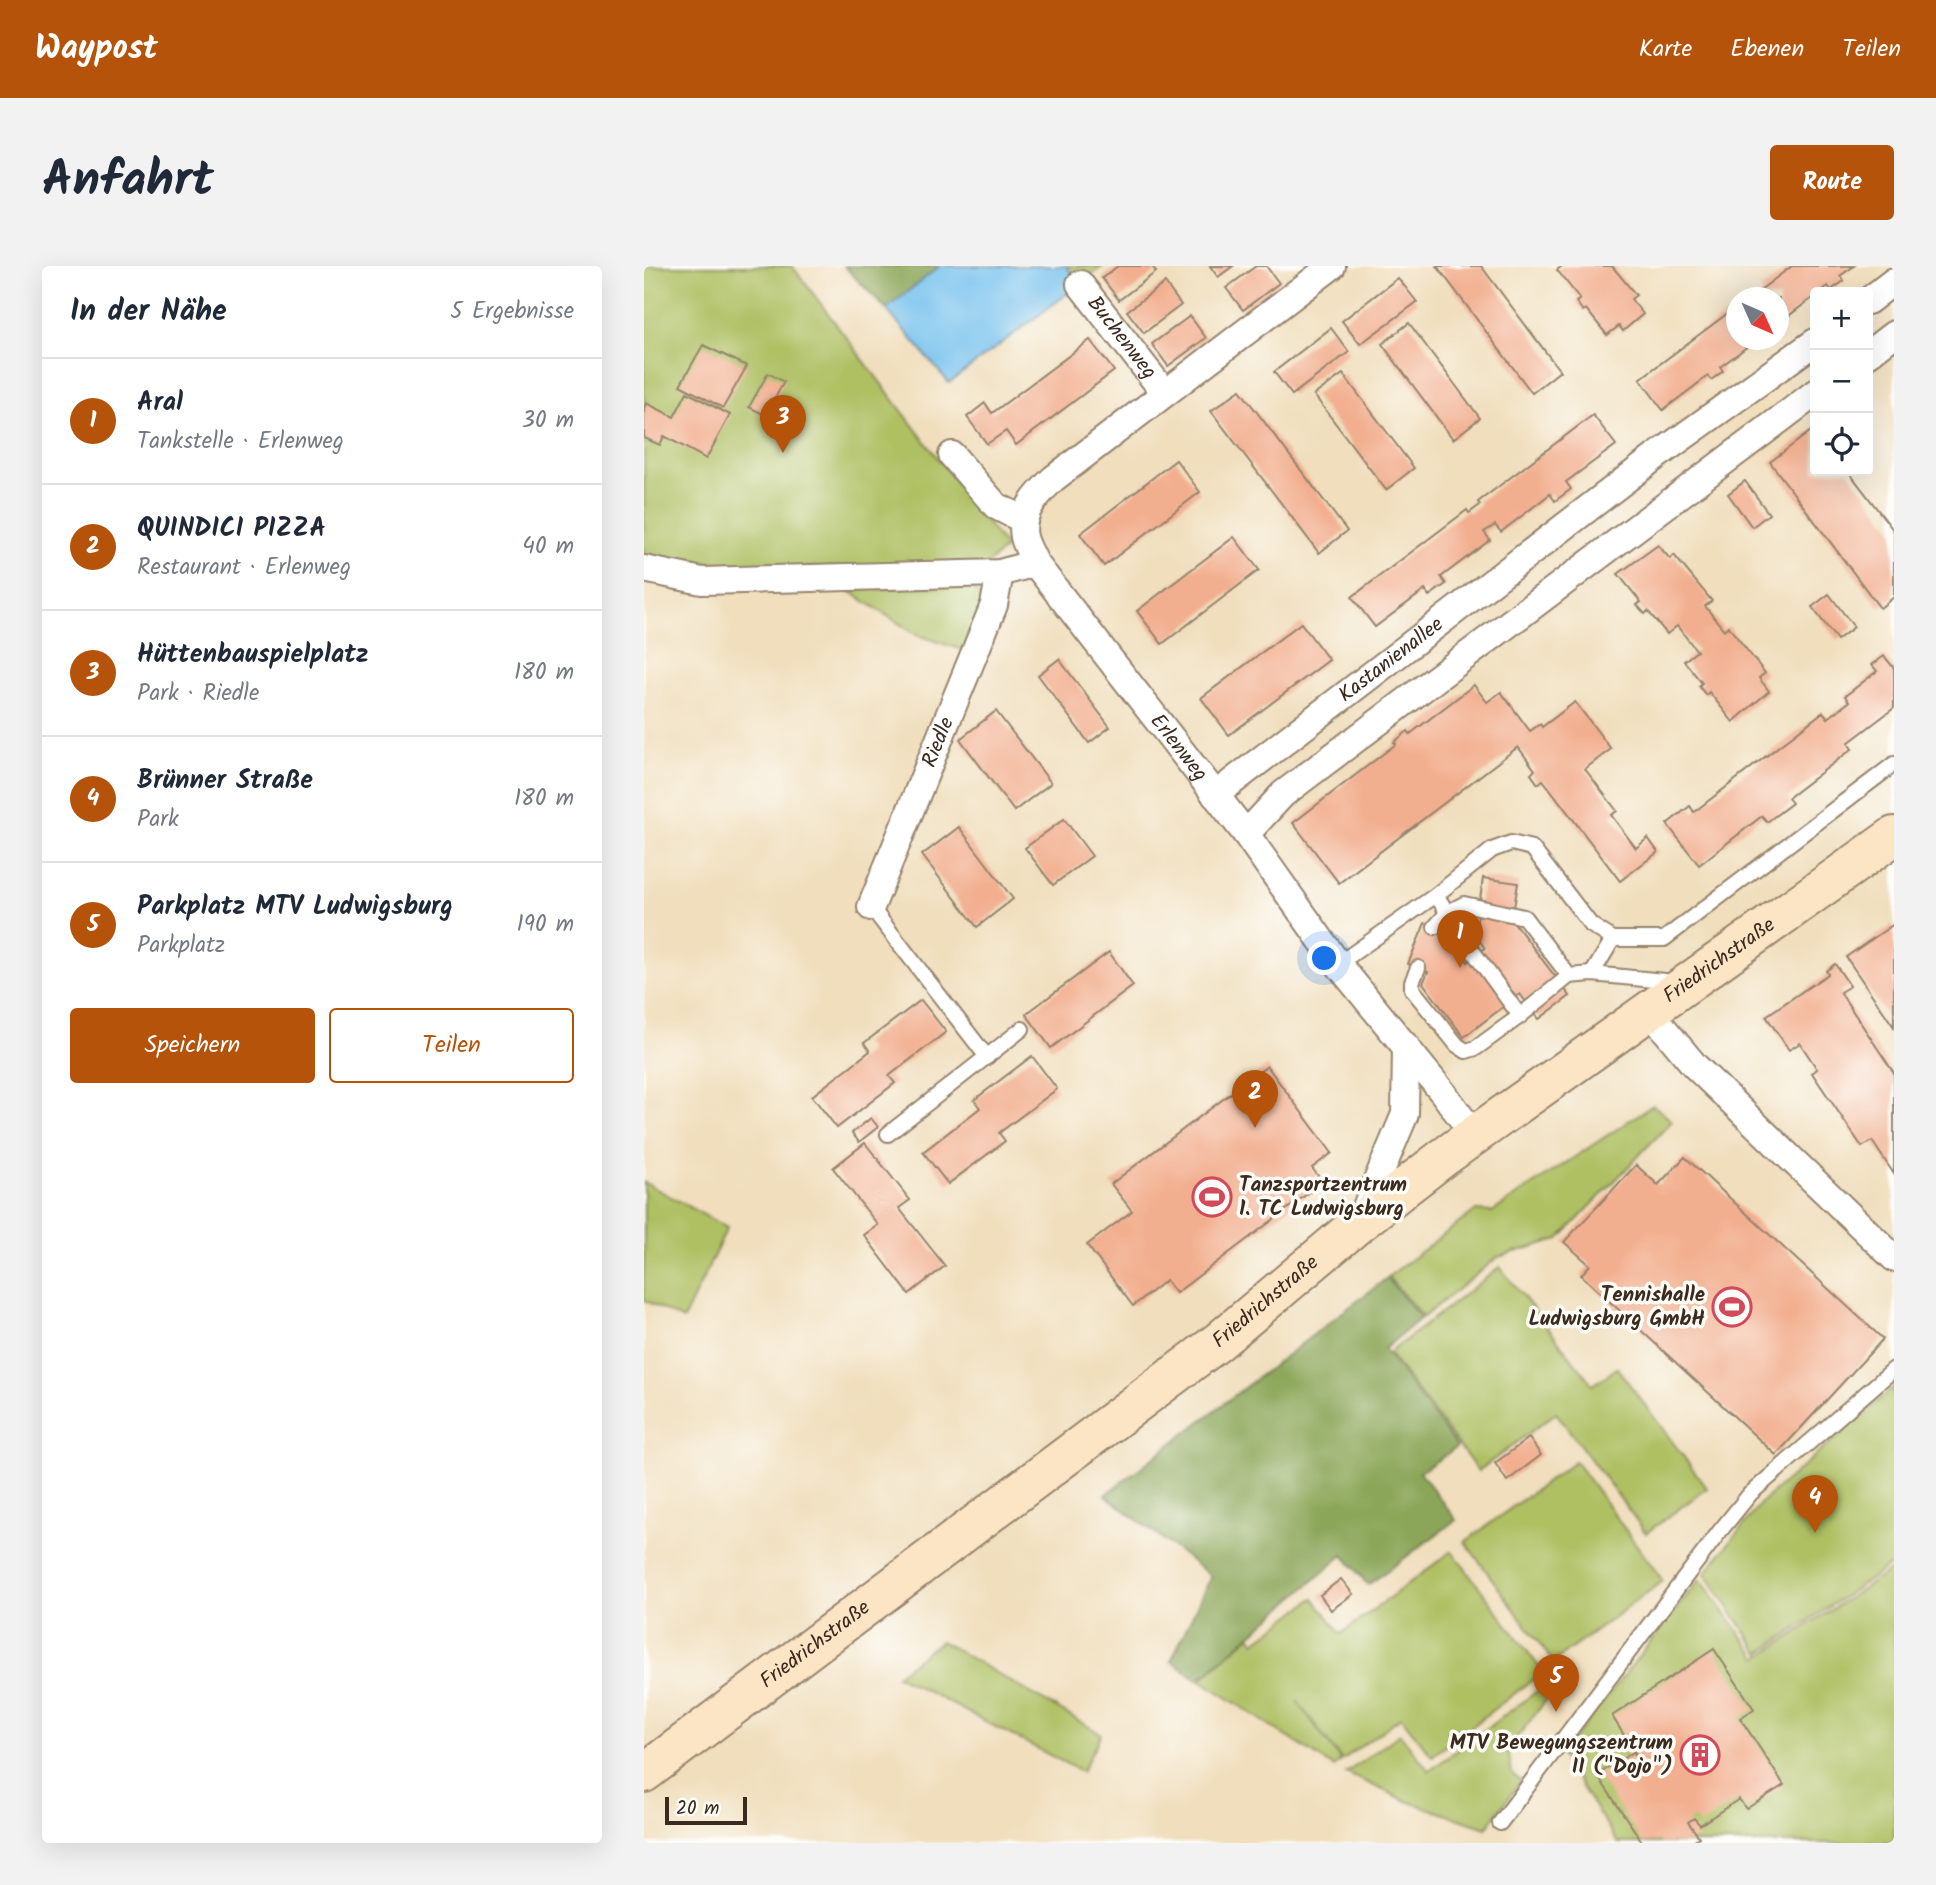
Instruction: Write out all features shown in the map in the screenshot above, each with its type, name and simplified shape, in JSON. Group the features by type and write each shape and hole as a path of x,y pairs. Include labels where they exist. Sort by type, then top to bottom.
{"main road":[{"name":"Friedrichstraße","path":"644,1773 1219,1342 1359,1223 1474,1135 1894,836"}],"street":[{"path":"952,455 996,506 1024,520 1038,494 1053,479 1164,393 1300,275 1332,266"},
{"path":"1873,298 1894,281"},
{"name":"Buchenweg","path":"1080,284 1164,393"},
{"path":"1873,350 1894,334"},
{"name":"Kastanienallee","path":"1215,795 1655,457 1810,346"},
{"name":"Kastanienallee","path":"1246,834 1283,794 1810,397"},
{"name":"Erlenweg","path":"1024,520 1024,537 1035,563 1246,834 1338,964 1406,1046 1474,1135"},
{"path":"1568,524 1592,559"},
{"path":"644,569 702,581 1000,573 1035,563"},
{"name":"Riedle","path":"871,907 994,605 1000,573"},
{"path":"1650,1012 1695,1066 1894,1258"},
{"path":"1359,1223 1405,1114 1406,1046"}],"lane":[{"path":"1338,964 1436,895 1492,850 1511,843 1532,848 1591,925 1613,939 1664,939 1894,764"},
{"path":"1436,895 1520,1016"},
{"path":"1435,927 1447,913 1464,904 1524,917 1569,976"},
{"path":"871,907 986,1057"},
{"path":"1592,974 1613,939"},
{"path":"1418,968 1412,989 1457,1045 1466,1051 1476,1048 1520,1016 1569,976 1592,974 1690,983"},
{"path":"888,1133 1022,1029"},
{"path":"1500,1823 1750,1494 1894,1369"}],"green space":[{"path":"644,266 792,266 1006,548 985,566 761,568 644,556"},
{"path":"844,266 940,266 886,309"},
{"path":"1066,266 1103,266 1080,284"},
{"path":"972,585 987,608 969,652 917,635 848,590"},
{"path":"1653,1105 1672,1121 1559,1239 1498,1257 1423,1317 1388,1277 1475,1211 1492,1212"},
{"path":"644,1182 727,1228 683,1320 644,1300"},
{"path":"1500,1267 1593,1385 1617,1368 1707,1488 1646,1533 1556,1413 1478,1471 1389,1353"},
{"path":"1387,1278 1421,1318 1384,1349 1457,1447 1420,1472 1456,1520 1368,1585 1343,1555 1198,1680 1171,1661 1211,1576 1105,1495"},
{"path":"1894,1387 1894,1563 1760,1653 1705,1573 1761,1503"},
{"path":"1575,1461 1663,1581 1553,1662 1465,1542"},
{"path":"1452,1551 1543,1672 1432,1756 1401,1717 1342,1760 1297,1701 1341,1761 1334,1767 1200,1680 1250,1636 1255,1642 1314,1598 1341,1634"},
{"path":"1894,1568 1894,1843 1618,1843 1561,1755 1700,1579 1758,1658"},
{"path":"941,1641 1101,1734 1082,1772 896,1675"},
{"path":"1548,1683 1554,1690 1508,1749 1512,1774 1521,1781 1486,1828 1407,1801 1346,1773 1400,1734 1429,1771"}],"water":[{"path":"940,266 1066,266 1080,284 949,383 886,309"}],"building":[{"path":"1118,266 1152,266 1156,272 1119,300 1102,278"},
{"path":"1210,266 1233,266 1218,277"},
{"path":"1256,266 1266,266 1279,283 1243,310 1226,288"},
{"path":"1437,266 1481,266 1560,371 1532,393"},
{"path":"1562,266 1612,266 1636,295 1631,299 1643,314 1623,331 1619,326 1607,335 1586,309 1583,311 1576,302 1580,299 1557,270"},
{"path":"1792,266 1854,266 1840,276 1844,281 1835,287 1810,287 1810,300 1789,316 1789,287 1764,287"},
{"path":"1398,278 1417,302 1360,344 1342,321"},
{"path":"1165,283 1181,305 1144,333 1127,311"},
{"path":"1726,314 1726,350 1743,350 1720,367 1723,371 1711,380 1708,376 1663,410 1640,379"},
{"path":"1190,316 1206,338 1168,366 1152,344"},
{"path":"1409,323 1480,418 1453,439 1382,344"},
{"path":"1331,328 1349,352 1292,395 1274,372"},
{"path":"1090,340 1114,371 1016,445 1006,431 987,444 967,417 985,403 992,413"},
{"path":"703,345 747,366 723,408 680,385"},
{"path":"768,373 784,382 765,415 749,407"},
{"path":"1343,374 1414,468 1386,490 1314,395"},
{"path":"1240,390 1347,531 1319,553 1211,411"},
{"path":"687,392 730,415 706,459 664,436 660,445 644,438 646,403 674,417"},
{"path":"1593,415 1616,445 1566,482 1571,489 1555,501 1550,494 1501,532 1495,525 1484,532 1490,540 1441,577 1446,584 1429,596 1425,590 1375,627 1352,597 1467,510 1469,513 1480,505 1478,502"},
{"path":"1810,432 1810,476 1852,476 1894,531 1894,597 1880,608 1770,462"},
{"path":"1176,460 1200,492 1104,566 1080,534"},
{"path":"1745,481 1769,514 1752,527 1728,494"},
{"path":"1234,537 1259,570 1162,644 1137,611"},
{"path":"1658,545 1670,559 1674,555 1712,601 1705,606 1724,630 1728,626 1765,673 1759,678 1769,691 1733,722 1709,692 1706,695 1699,686 1702,683 1684,661 1697,651 1677,626 1667,634 1648,611 1645,614 1637,605 1641,602 1618,574"},
{"path":"1829,594 1854,627 1837,640 1812,607"},
{"path":"1301,623 1329,660 1229,735 1201,698"},
{"path":"1884,656 1894,668 1894,708 1848,743 1852,749 1788,798 1792,803 1767,822 1762,816 1699,865 1667,824 1690,806 1694,812 1823,712 1828,718 1849,702 1845,696 1877,671 1872,665"},
{"path":"1059,659 1110,727 1089,743 1038,675"},
{"path":"1474,685 1487,702 1501,692 1530,731 1540,724 1542,727 1575,702 1611,749 1585,769 1617,811 1611,815 1636,848 1648,838 1658,852 1620,881 1543,780 1538,784 1531,774 1535,770 1518,747 1339,883 1293,823 1396,744 1394,742 1408,731 1410,734"},
{"path":"996,711 1051,783 1014,811 960,739"},
{"path":"1064,819 1092,856 1053,885 1025,848"},
{"path":"959,827 1013,899 977,927 922,855"},
{"path":"1483,878 1518,883 1512,920 1570,996 1539,1019 1520,994 1464,1037 1423,983 1428,972 1408,964 1425,923 1444,931 1468,962 1485,948 1475,935"},
{"path":"1894,924 1894,1027 1846,957"},
{"path":"1109,952 1133,986 1051,1048 1026,1014"},
{"path":"1835,964 1850,986 1840,992 1894,1073 1894,1174 1872,1141 1862,1147 1812,1073 1817,1069 1800,1043 1789,1050 1766,1016 1828,974 1826,971"},
{"path":"921,1000 946,1032 889,1076 895,1083 837,1128 812,1096 870,1051 864,1043"},
{"path":"1032,1056 1057,1089 999,1133 1005,1141 948,1184 923,1152 980,1108 974,1100"},
{"name":"Tanzsportzentrum 1. TC Ludwigsburg","path":"1267,1066 1332,1153 1312,1168 1323,1182 1176,1293 1166,1280 1133,1306 1087,1245 1132,1211 1111,1184"},
{"path":"871,1118 878,1127 859,1142 852,1133"},
{"path":"865,1143 910,1200 899,1208 945,1266 909,1294 864,1235 878,1225 833,1168"},
{"name":"Tennishalle Ludwigsburg GmbH","path":"1685,1157 1883,1339 1776,1455 1581,1275 1590,1265 1564,1242 1636,1165 1658,1185"},
{"path":"1529,1438 1541,1455 1507,1481 1495,1463"},
{"path":"1341,1579 1353,1594 1331,1610 1320,1595"},
{"name":"MTV Bewegungszentrum II (\"Dojo\")","path":"1714,1649 1754,1709 1740,1718 1784,1785 1746,1809 1739,1799 1700,1825 1694,1818 1688,1822 1699,1837 1690,1843 1643,1843 1597,1775 1633,1752 1642,1764 1612,1716"}],"place":[{"name":"Hüttenbauspielplatz","path":"783,453"},
{"name":"Aral","path":"1460,968"},
{"name":"QUINDICI PIZZA","path":"1255,1128"},
{"name":"Tanzsportzentrum 1. TC Ludwigsburg","path":"1212,1197"},
{"name":"Tennishalle Ludwigsburg GmbH","path":"1732,1307"},
{"name":"Brünner Straße","path":"1815,1533"},
{"name":"Parkplatz MTV Ludwigsburg","path":"1556,1712"},
{"name":"MTV Bewegungszentrum II (\"Dojo\")","path":"1700,1755"}]}
